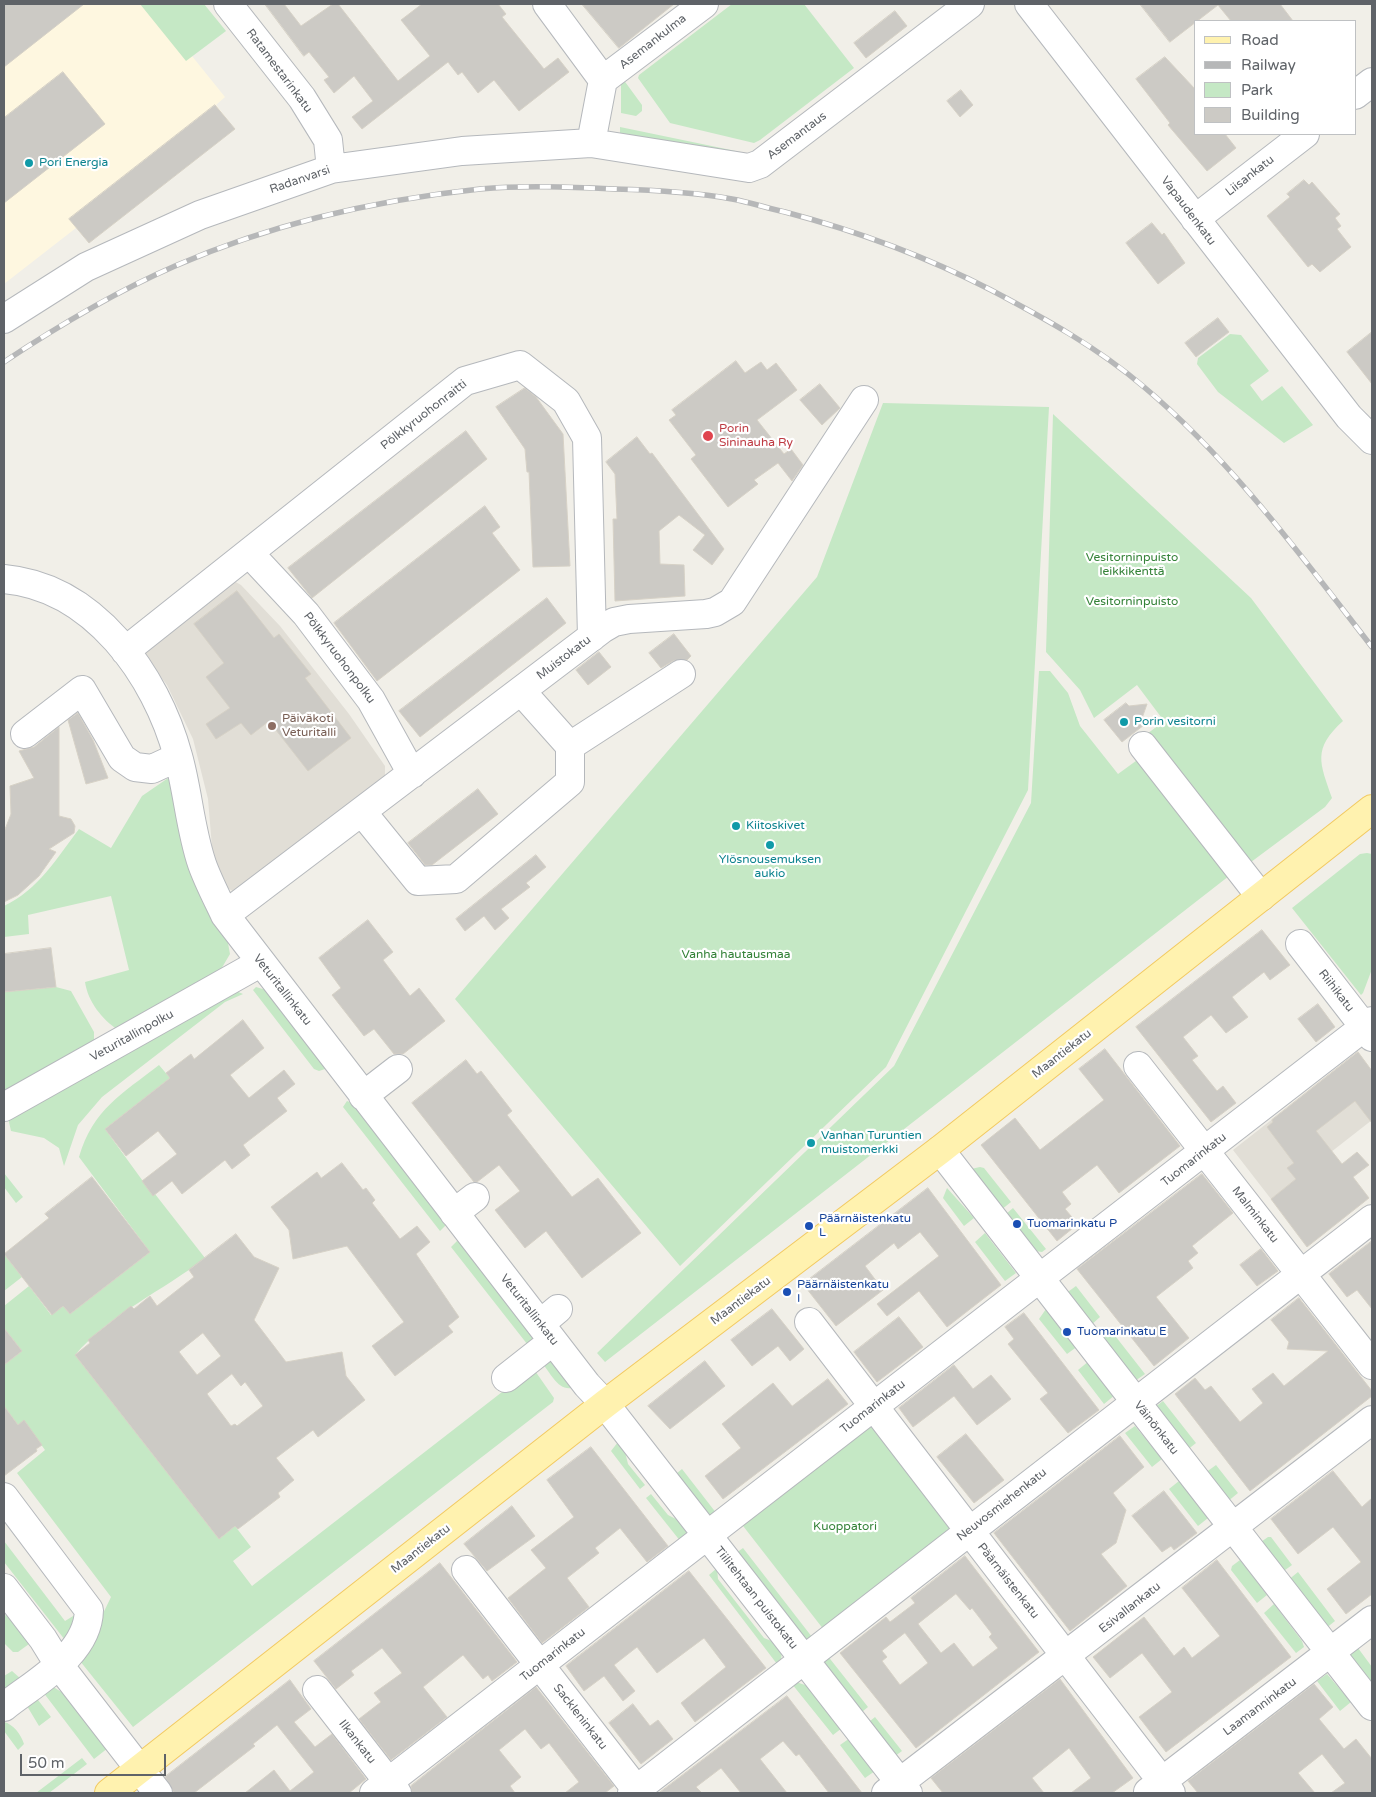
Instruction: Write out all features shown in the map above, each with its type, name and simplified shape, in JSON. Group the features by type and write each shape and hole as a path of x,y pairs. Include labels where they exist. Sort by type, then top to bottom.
{"main road":[{"name":"Maantiekatu","path":"109,1793 605,1404 940,1150 1372,809"}],"street":[{"name":"Ratamestarinkatu","path":"228,4 306,105 328,140 331,169"},
{"path":"546,4 603,80 591,144"},
{"name":"Asemankulma","path":"603,80 704,4"},
{"name":"Asemantaus","path":"591,144 749,168 760,164 970,4"},
{"name":"Vapaudenkatu","path":"1029,4 1349,417 1372,440"},
{"path":"1356,94 1372,82"},
{"name":"Liisankatu","path":"1195,219 1304,135"},
{"name":"Radanvarsi","path":"4,319 86,267 200,215 331,169 462,151 591,144"},
{"name":"Pölkkyruohonraitti","path":"125,651 250,554 466,381 520,365 566,401 587,438 592,637"},
{"name":"Muistokatu","path":"225,915 614,622 706,614 715,612 732,602 864,400"},
{"name":"Vapaudenkatu","path":"1349,417 1372,459"},
{"name":"Pölkkyruohonpolku","path":"250,554 306,614 371,700 412,774"},
{"name":"Veturitallinkatu","path":"4,579 20,580 74,601 110,632 125,651 149,686 167,722 178,757 202,863 225,915 454,1213 550,1325 587,1385 605,1404"},
{"path":"570,746 681,674"},
{"path":"25,734 82,690 122,758 134,767 152,769 178,757"},
{"path":"362,812 418,881 456,880 570,782 570,746 521,691"},
{"path":"1143,746 1261,897"},
{"name":"Riihikatu","path":"1300,944 1370,1029"},
{"name":"Veturitallinpolku","path":"4,1107 260,963"},
{"name":"Tuomarinkatu","path":"386,1790 540,1665 1040,1278 1205,1151 1370,1029"},
{"name":"Malminkatu","path":"1138,1066 1372,1365"},
{"path":"363,1096 398,1069"},
{"name":"Väinönkatu","path":"940,1150 1372,1706"},
{"path":"454,1213 475,1196"},
{"name":"Neuvosmiehenkatu","path":"636,1792 803,1659 1372,1219"},
{"name":"Päärnäistenkatu","path":"809,1322 1066,1657 1160,1789"},
{"path":"506,1378 550,1325"},
{"name":"Tiilitehtaan puistokatu","path":"605,1404 803,1659 898,1790"},
{"name":"Esivallankatu","path":"898,1790 1372,1420"},
{"path":"4,1497 89,1610 89,1620 69,1657 4,1707"},
{"name":"Sackleninkatu","path":"466,1570 636,1792"},
{"path":"8,1598 158,1793"},
{"name":"Laamanninkatu","path":"1160,1789 1372,1620"},
{"name":"Ilkankatu","path":"317,1690 386,1790"}],"shaded area":[{"path":"4,4 150,4 225,97 216,105 235,129 89,243 76,228 4,284"},
{"name":"Päiväkoti Veturitalli","path":"232,580 241,585 280,626 349,714 385,766 385,776 376,788 234,892 226,887 213,859 208,799 193,739 167,685 146,658 144,647"},
{"path":"1358,1052 1372,1071 1372,1120 1271,1199 1233,1150"}],"green space":[{"path":"140,4 204,4 226,31 186,61"},
{"path":"732,4 804,4 854,68 754,143 670,123 638,78 639,75"},
{"path":"623,79 642,105 642,111 636,116 621,113 621,82"},
{"path":"620,127 755,155 620,140"},
{"path":"1230,334 1241,335 1269,371 1250,385 1262,401 1282,386 1313,425 1284,443 1218,392 1197,364 1198,358"},
{"name":"Vanha hautausmaa","path":"883,403 1049,407 1028,790 886,1067 680,1266 455,999 817,577"},
{"name":"Vesitorninpuisto","path":"1053,414 1251,598 1343,721 1327,740 1321,757 1324,775 1332,798 1325,807 1247,865 1147,734 1164,721 1137,685 1094,718 1080,690 1046,652"},
{"path":"1039,671 1050,671 1068,693 1080,726 1118,774 1140,758 1229,876 605,1362 597,1353 894,1066 1031,803"},
{"path":"174,774 225,927 230,954 217,976 118,1030 97,1009 89,996 85,982 129,970 111,896 28,915 29,934 4,937 4,906 37,882 55,862 79,829 111,848 142,796"},
{"path":"1360,854 1372,854 1372,969 1361,995 1292,908"},
{"path":"56,987 71,991 94,1032 94,1044 4,1092 4,992"},
{"path":"256,987 266,990 328,1068 319,1071 314,1069 253,990"},
{"path":"236,991 243,994 225,1002 102,1097 78,1125 64,1166 59,1148 44,1138 11,1131 7,1113"},
{"path":"159,1065 170,1078 105,1129 153,1195 155,1194 205,1258 121,1315 89,1340 75,1355 219,1539 235,1526 251,1547 233,1561 252,1586 533,1368 554,1398 553,1402 133,1727 80,1661 111,1597 17,1473 45,1450 24,1421 18,1425 4,1406 4,1365 22,1351 4,1328 4,1306 29,1286 51,1315 63,1306 70,1314 150,1252 79,1157 92,1126 101,1114 121,1094"},
{"path":"347,1101 354,1104 447,1224 440,1231 343,1107"},
{"path":"984,1168 1011,1202 1001,1210 971,1169"},
{"path":"4,1173 23,1197 16,1203 4,1187"},
{"path":"947,1188 974,1218 964,1226 943,1198"},
{"path":"1013,1208 1046,1249 1042,1252 1035,1251 1006,1214"},
{"path":"985,1233 1016,1273 1005,1281 975,1242"},
{"path":"457,1241 461,1242 537,1335 531,1349 451,1247"},
{"path":"4,1254 22,1277 4,1291"},
{"path":"1076,1286 1100,1317 1090,1326 1065,1294"},
{"path":"1046,1309 1073,1344 1078,1346 1067,1354 1039,1319"},
{"path":"1109,1328 1145,1374 1135,1381 1098,1337"},
{"path":"551,1359 572,1388 563,1387 558,1384 542,1363"},
{"path":"1089,1361 1115,1395 1104,1404 1078,1370"},
{"path":"1163,1401 1196,1443 1186,1451 1154,1408"},
{"name":"Kuoppatori","path":"870,1420 953,1529 824,1630 740,1522"},
{"path":"1135,1426 1162,1459 1152,1467 1125,1433"},
{"path":"618,1442 624,1448 628,1464 645,1485 640,1489 611,1451"},
{"path":"1216,1465 1238,1493 1227,1502 1205,1473"},
{"path":"682,1469 717,1514 707,1517 671,1478"},
{"path":"1179,1481 1208,1518 1198,1526 1169,1489"},
{"path":"651,1494 668,1515 682,1522 687,1532 681,1542 646,1498"},
{"path":"1271,1537 1292,1565 1281,1573 1258,1544"},
{"path":"4,1541 65,1621 78,1613 65,1640 4,1562"},
{"path":"743,1548 812,1637 804,1641 732,1556"},
{"path":"1240,1560 1267,1595 1257,1603 1231,1570 1232,1566"},
{"path":"717,1568 718,1579 764,1638 777,1643 782,1652 781,1660 777,1664 709,1575"},
{"path":"1298,1572 1335,1621 1325,1629 1287,1581"},
{"path":"1274,1604 1302,1641 1304,1647 1296,1653 1264,1613"},
{"path":"4,1614 29,1644 18,1652 13,1652 4,1643"},
{"path":"1358,1648 1372,1667 1372,1686 1347,1657"},
{"path":"827,1655 868,1707 857,1716 823,1673 823,1658"},
{"path":"12,1671 21,1679 4,1689 4,1676"},
{"path":"1327,1674 1351,1702 1340,1711 1317,1681"},
{"path":"796,1682 811,1687 842,1728 833,1735 792,1684"},
{"path":"48,1688 55,1688 63,1693 108,1748 94,1759 43,1692"},
{"path":"35,1696 51,1717 39,1726 27,1706"},
{"path":"875,1717 902,1751 891,1759 865,1725"},
{"path":"4,1722 13,1727 21,1737 24,1744 18,1750 4,1731"},
{"path":"850,1738 875,1771 865,1778 840,1745"},
{"path":"82,1758 87,1764 49,1793 36,1793"}],"building":[{"path":"4,4 84,4 4,67"},
{"path":"265,4 284,4 301,26 333,4 338,4 398,81 430,56 401,20 422,4 498,4 506,14 502,17 544,69 558,58 569,72 519,111 494,80 478,93 462,72 458,75 448,62 362,129 352,117 373,101 354,76 334,93 324,80 329,77 309,52 304,56"},
{"path":"582,4 674,4 619,48"},
{"path":"1140,4 1280,4 1292,20 1230,20 1218,5 1199,20 1194,20 1194,24 1170,42"},
{"path":"895,11 907,26 866,58 854,43"},
{"path":"1165,57 1194,88 1194,135 1226,135 1236,148 1207,171 1168,125 1170,123 1136,79"},
{"name":"Pori Energia","path":"63,72 105,124 4,203 4,118"},
{"path":"961,90 973,105 960,117 947,101"},
{"path":"215,105 235,129 89,243 69,219"},
{"path":"1304,180 1309,185 1312,182 1340,214 1335,218 1341,226 1337,229 1351,247 1320,272 1312,264 1308,267 1267,216 1290,197 1287,194"},
{"path":"1152,223 1162,235 1164,233 1185,263 1158,284 1126,243"},
{"path":"1218,318 1229,332 1196,357 1185,343"},
{"path":"1372,332 1372,384 1347,352"},
{"name":"Porin Sininauha Ry","path":"736,361 745,373 761,362 767,370 776,363 797,390 757,420 784,454 791,449 803,465 792,481 778,463 754,480 758,484 728,507 691,459 696,455 669,420 676,415 672,410"},
{"path":"820,384 840,408 822,425 800,400"},
{"path":"525,388 536,397 563,434 570,566 533,567 529,472 527,472 525,449 496,407"},
{"path":"466,431 487,459 312,598 288,568"},
{"path":"637,437 650,454 652,453 724,549 712,565 693,550 705,535 679,515 659,531 660,564 684,565 685,596 615,601 613,519 617,519 615,474 606,462"},
{"path":"485,506 500,527 492,533 520,570 377,681 334,623"},
{"path":"237,591 274,638 279,634 311,674 305,678 351,738 308,771 269,721 251,735 241,723 216,739 206,724 230,708 206,677 224,663 194,624"},
{"path":"547,598 566,623 420,737 399,711"},
{"path":"674,634 691,656 687,660 673,661 661,668 649,653"},
{"path":"599,652 611,667 588,685 576,670"},
{"name":"Porin vesitorni","path":"1126,703 1129,706 1147,704 1141,721 1144,725 1122,742 1104,720"},
{"path":"78,713 93,740 108,778 86,784 68,720"},
{"path":"59,727 59,816 71,819 75,826 74,833 49,849 56,852 39,876 18,895 4,902 4,832 11,814 10,786 34,778 19,751 34,747"},
{"path":"478,789 498,814 432,865 425,865 408,843"},
{"path":"536,855 546,867 526,883 530,887 501,909 509,918 495,930 484,916 465,931 456,919"},
{"path":"368,920 393,952 383,960 410,996 419,988 445,1021 403,1054 394,1054 374,1029 364,1036 332,995 341,988 319,958"},
{"path":"1262,930 1290,965 1270,980 1264,972 1232,997 1248,1017 1226,1033 1211,1015 1183,1037 1198,1056 1192,1060 1217,1091 1223,1086 1236,1103 1211,1122 1136,1027"},
{"path":"51,948 56,987 4,992 4,954"},
{"path":"1318,1004 1335,1027 1316,1042 1298,1019"},
{"path":"243,1020 264,1048 230,1075 249,1098 284,1070 295,1084 277,1098 287,1111 243,1145 250,1155 232,1169 225,1160 182,1194 172,1181 153,1196 142,1181 177,1154 158,1131 126,1156 105,1129 170,1078 166,1073 191,1054 194,1059"},
{"path":"1105,1049 1180,1146 1119,1193 1097,1165 1062,1192 1071,1204 1065,1209 1078,1224 1057,1241 981,1145 1015,1118 1040,1150 1104,1100 1079,1069"},
{"path":"1358,1052 1372,1071 1372,1123 1355,1101 1316,1131 1342,1164 1357,1152 1369,1165 1353,1177 1369,1198 1307,1247 1271,1199 1296,1179 1287,1168 1294,1163 1267,1127 1273,1122 1272,1120"},
{"path":"466,1060 477,1074 481,1071 512,1111 507,1115 572,1197 598,1178 641,1233 582,1278 546,1231 525,1248 495,1210 520,1191 499,1165 477,1182 474,1182 412,1103"},
{"path":"342,1163 363,1190 366,1188 375,1200 372,1203 400,1239 417,1226 430,1242 416,1254 459,1317 448,1326 453,1332 395,1376 372,1346 404,1322 347,1246 293,1259 289,1230 271,1207 317,1172 321,1178"},
{"path":"1202,1174 1233,1213 1192,1246 1198,1253 1188,1261 1193,1268 1156,1297 1189,1338 1154,1366 1077,1269"},
{"path":"92,1177 150,1252 70,1314 63,1306 52,1315 4,1254 49,1218 45,1214"},
{"path":"928,1188 1001,1285 947,1327 919,1291 887,1316 877,1304 939,1256 920,1232 898,1249 894,1243 865,1266 883,1290 836,1326 803,1284"},
{"path":"236,1234 254,1257 279,1268 254,1320 286,1362 342,1352 346,1376 365,1400 318,1437 313,1430 276,1458 294,1480 278,1493 280,1497 238,1529 235,1526 219,1539 75,1355 90,1343 88,1340 131,1306 134,1309 150,1296 157,1306 194,1277 189,1270","holes":["203,1333 221,1356 197,1375 179,1352","232,1374 241,1386 245,1382 263,1406 237,1426 235,1424 231,1426 207,1394"]},
{"path":"1372,1241 1372,1309 1357,1290 1347,1297 1329,1274"},
{"path":"1261,1249 1278,1271 1257,1286 1240,1265"},
{"path":"1299,1298 1372,1391 1372,1396 1250,1491 1175,1394 1195,1378 1205,1390 1211,1386 1240,1422 1263,1403 1252,1389 1273,1373 1284,1386 1328,1351 1287,1349 1289,1342 1271,1320"},
{"path":"772,1309 804,1349 790,1361 778,1346 752,1366 731,1340"},
{"path":"1024,1313 1099,1410 1068,1433 1040,1399 1048,1393 1008,1344 1014,1339 1005,1327"},
{"path":"899,1317 923,1347 877,1382 854,1352"},
{"path":"4,1328 22,1351 4,1365"},
{"path":"705,1361 725,1386 670,1429 648,1406"},
{"path":"954,1365 973,1389 991,1375 1011,1399 977,1425 954,1396 913,1427 899,1408"},
{"path":"828,1379 848,1404 723,1499 705,1476 741,1448 722,1424 773,1383 792,1406"},
{"path":"4,1406 18,1425 24,1420 42,1445 4,1476"},
{"path":"966,1434 1004,1480 974,1503 937,1457"},
{"path":"1120,1436 1144,1467 1113,1493 1126,1510 1116,1543 1101,1554 1127,1586 1070,1631 994,1533"},
{"path":"591,1447 668,1546 647,1562 620,1528 595,1548 599,1553 567,1578 589,1607 542,1643 508,1598 546,1568 531,1550 574,1517 547,1480"},
{"path":"1333,1471 1362,1507 1372,1498 1372,1594 1346,1614 1327,1589 1361,1562 1333,1527 1298,1554 1271,1519"},
{"path":"1164,1491 1197,1533 1174,1550 1171,1546 1162,1552 1132,1516"},
{"path":"512,1506 535,1536 487,1571 464,1544"},
{"path":"965,1556 1039,1652 916,1748 840,1653 886,1617 890,1622 915,1603 911,1598","holes":["956,1594 970,1610 972,1608 992,1634 989,1637 998,1648 973,1667 954,1643 941,1653 918,1624","905,1633 928,1663 900,1685 882,1661 887,1657 882,1651"]},
{"path":"1217,1560 1291,1657 1166,1752 1139,1717 1172,1692 1142,1653 1110,1678 1093,1657 1144,1617 1174,1656 1184,1647 1192,1658 1220,1636 1182,1588"},
{"path":"440,1563 517,1662 492,1681 488,1675 483,1679 463,1655 423,1687 447,1717 391,1760 359,1719 381,1702 374,1693 402,1673 382,1648 351,1671 354,1675 336,1689 314,1661"},
{"path":"689,1571 766,1668 695,1722 681,1703 726,1667 704,1638 657,1673 637,1647 614,1665 635,1691 623,1701 604,1676 584,1691 566,1666"},
{"path":"1060,1679 1133,1778 1112,1793 1071,1793 1091,1778 1069,1748 1032,1778 1044,1793 943,1793 931,1778"},
{"path":"290,1680 311,1709 294,1722 315,1747 332,1734 366,1779 349,1793 245,1793 274,1770 290,1791 314,1772 277,1725 253,1744 255,1746 194,1793 174,1793 165,1777"},
{"path":"1314,1684 1333,1707 1319,1719 1344,1749 1356,1739 1372,1759 1372,1793 1331,1793 1345,1783 1322,1754 1298,1773 1315,1793 1198,1793 1188,1781"},
{"path":"536,1687 614,1786 605,1793 565,1793 579,1782 549,1743 541,1749 525,1729 499,1750 521,1777 510,1786 515,1793 412,1793 411,1786"},
{"path":"787,1696 862,1793 829,1793 799,1754 796,1756 783,1741 760,1759 787,1793 741,1793 721,1768 696,1787 702,1793 659,1793"},
{"path":"633,1704 650,1726 658,1720 673,1739 641,1764 609,1723"}],"railway":[{"path":"4,362 87,310 175,266 211,251 286,226 363,207 480,189 530,187 658,191 738,200 838,227 916,255 1031,311 1108,359 1144,387 1207,446 1265,511 1372,647"}],"place":[{"name":"Pori Energia","path":"29,163"},
{"name":"Porin Sininauha Ry","path":"708,436"},
{"name":"Porin vesitorni","path":"1124,722"},
{"name":"Päiväkoti Veturitalli","path":"272,726"},
{"name":"Kiitoskivet","path":"736,826"},
{"name":"Ylösnousemuksen aukio","path":"770,845"},
{"name":"Vanhan Turuntien muistomerkki","path":"811,1143"},
{"name":"Tuomarinkatu P","path":"1017,1224"},
{"name":"Päärnäistenkatu L","path":"809,1226"},
{"name":"Päärnäistenkatu I","path":"787,1292"},
{"name":"Tuomarinkatu E","path":"1067,1332"}],"park label":[{"name":"Vesitorninpuisto leikkikenttä","path":"1132,565"}]}
